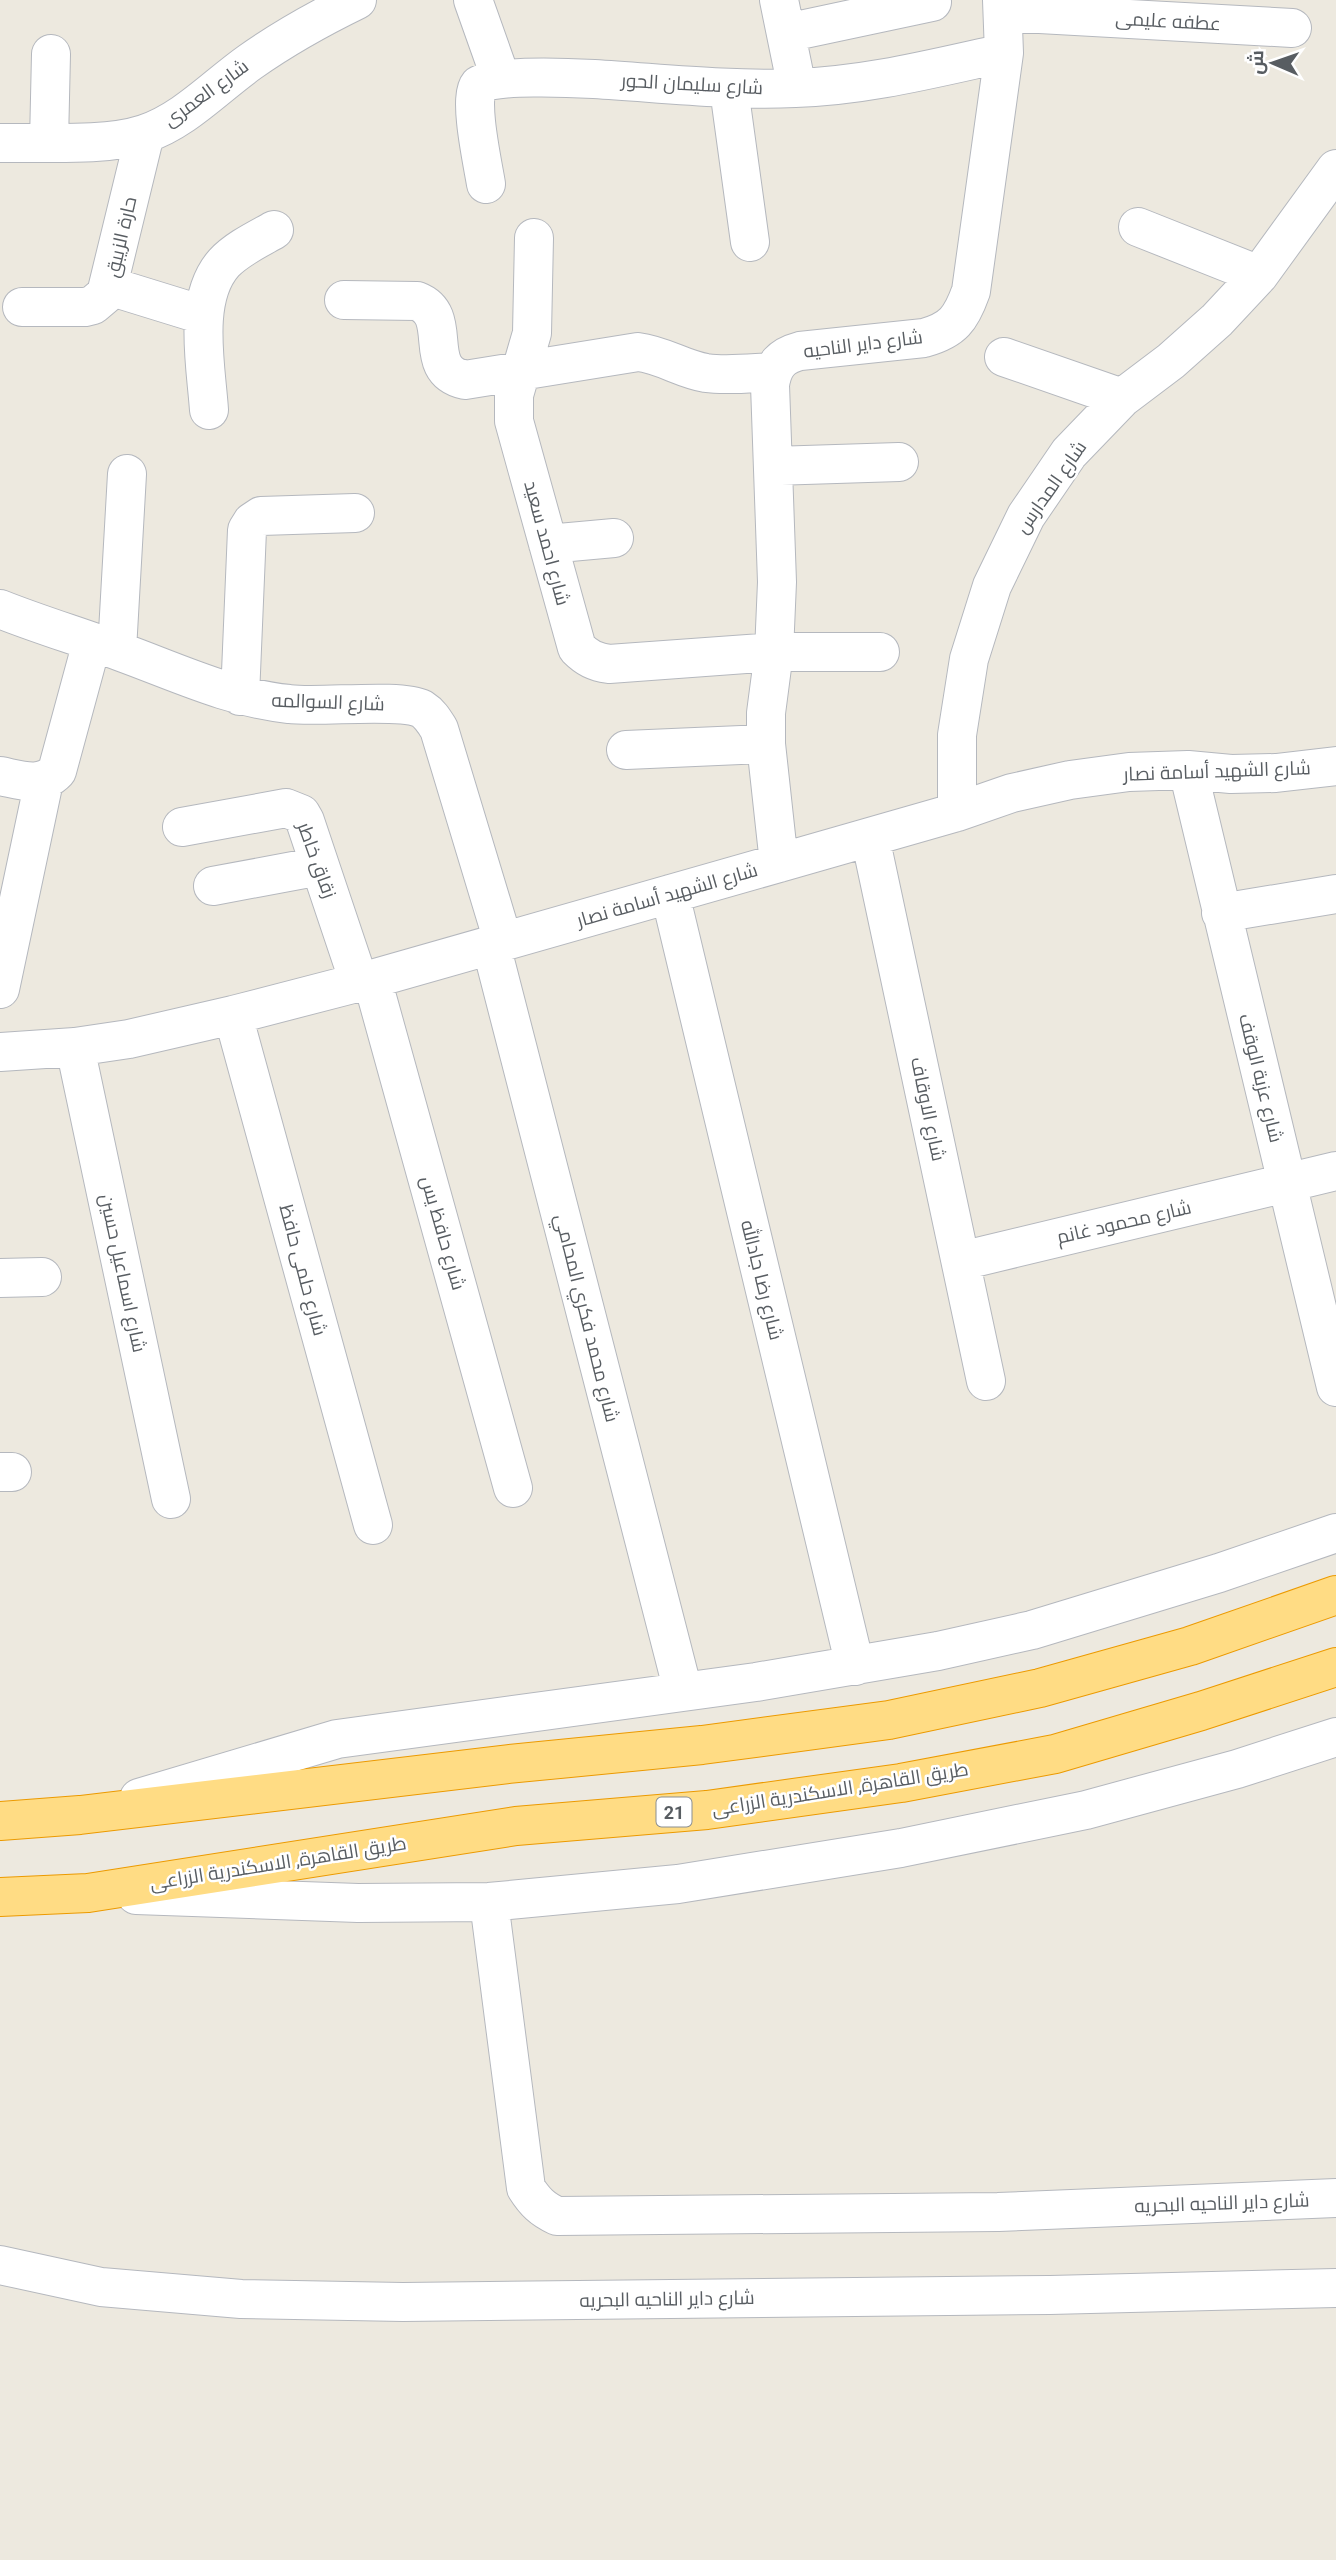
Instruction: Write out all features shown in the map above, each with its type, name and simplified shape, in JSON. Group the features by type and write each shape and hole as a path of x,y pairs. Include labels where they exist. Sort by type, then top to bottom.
{"highway":[{"path":"0,1821 80,1815 509,1764 702,1745 889,1720 1040,1688 1177,1650 1336,1595"},
{"name":"طريق القاهرة, الاسكندرية الزراعى","path":"0,1897 88,1893 516,1826 707,1810 901,1783 1055,1754 1201,1711 1336,1667"}],"street":[{"name":"شارع العمرى","path":"0,143 122,139 145,134 165,125 251,61 356,0"},
{"path":"473,0 501,79 485,81 475,93 486,184"},
{"path":"797,89 783,17 932,2"},
{"name":"عطفه عليمى","path":"1003,6 1292,28"},
{"name":"شارع داير الناحيه","path":"772,372 778,362 788,354 924,338 942,333 955,323 965,308 971,291 1004,53 1003,6"},
{"name":"شارع سليمان الحور","path":"501,79 590,79 729,89 797,89 865,82 1004,53"},
{"path":"49,142 51,54"},
{"path":"729,89 750,242"},
{"name":"حارة الزيبق","path":"22,307 93,305 100,300 109,286 145,134"},
{"name":"شارع المدارس","path":"957,812 957,735 969,659 992,586 1026,516 1069,453 1122,398 1171,361 1217,320 1259,275 1336,169"},
{"path":"1138,227 1259,275"},
{"path":"209,410 203,315 209,287 224,263 247,245 274,230"},
{"name":"شارع احمد سعيد","path":"534,238 532,333 519,370 513,421 577,648 586,657 609,664 774,652 880,652"},
{"path":"109,286 203,315"},
{"path":"344,300 417,301 425,304 435,317 441,363 446,372 464,380 638,352 655,354 689,369 708,373 772,372 770,385 777,582 774,652 765,713 779,863"},
{"path":"1004,357 1122,398"},
{"path":"773,466 899,462"},
{"path":"0,776 44,781 57,771 61,764 104,646 127,474"},
{"path":"240,696 247,530 261,516 355,513"},
{"path":"548,544 614,538"},
{"name":"شارع السوالمه","path":"0,609 240,696 290,705 412,705 423,710 433,718 439,729 497,943"},
{"path":"626,750 766,744"},
{"name":"شارع الشهيد أسامة نصار","path":"7,1049 75,1047 129,1039 233,1015 779,863 957,812 1012,793 1070,780 1129,772 1188,770 1231,774 1276,773 1336,766"},
{"name":"شارع عزبة الوقف","path":"1188,770 1336,1387"},
{"path":"0,989 44,781"},
{"name":"زقاق خاطر","path":"182,827 278,809 293,810 305,821 365,980"},
{"name":"شارع الاوقاف","path":"870,836 986,1381"},
{"path":"212,886 320,866"},
{"name":"شارع رضا جادالله","path":"670,894 855,1666"},
{"path":"1221,913 1336,894"},
{"name":"شارع محمد فكري المحامي","path":"497,943 683,1691"},
{"name":"شارع حافظ يس","path":"365,980 513,1488"},
{"name":"شارع حلمى حافظ","path":"233,1015 373,1525"},
{"name":"شارع اسماعيل حسين","path":"75,1047 171,1499"},
{"name":"شارع محمود غانم","path":"961,1261 1336,1171"},
{"path":"0,1278 41,1277"},
{"path":"80,1815 337,1739 855,1666 1032,1630 1219,1573 1336,1533"},
{"path":"88,1893 358,1903 489,1902 678,1884 901,1847 1086,1810 1237,1769 1336,1737"},
{"name":"شارع داير الناحيه البحريه","path":"489,1902 526,2188 534,2201 557,2216 998,2212 1336,2198"},
{"name":"شارع داير الناحيه البحريه","path":"0,2265 100,2287 241,2299 376,2302 1050,2295 1336,2288"}]}
